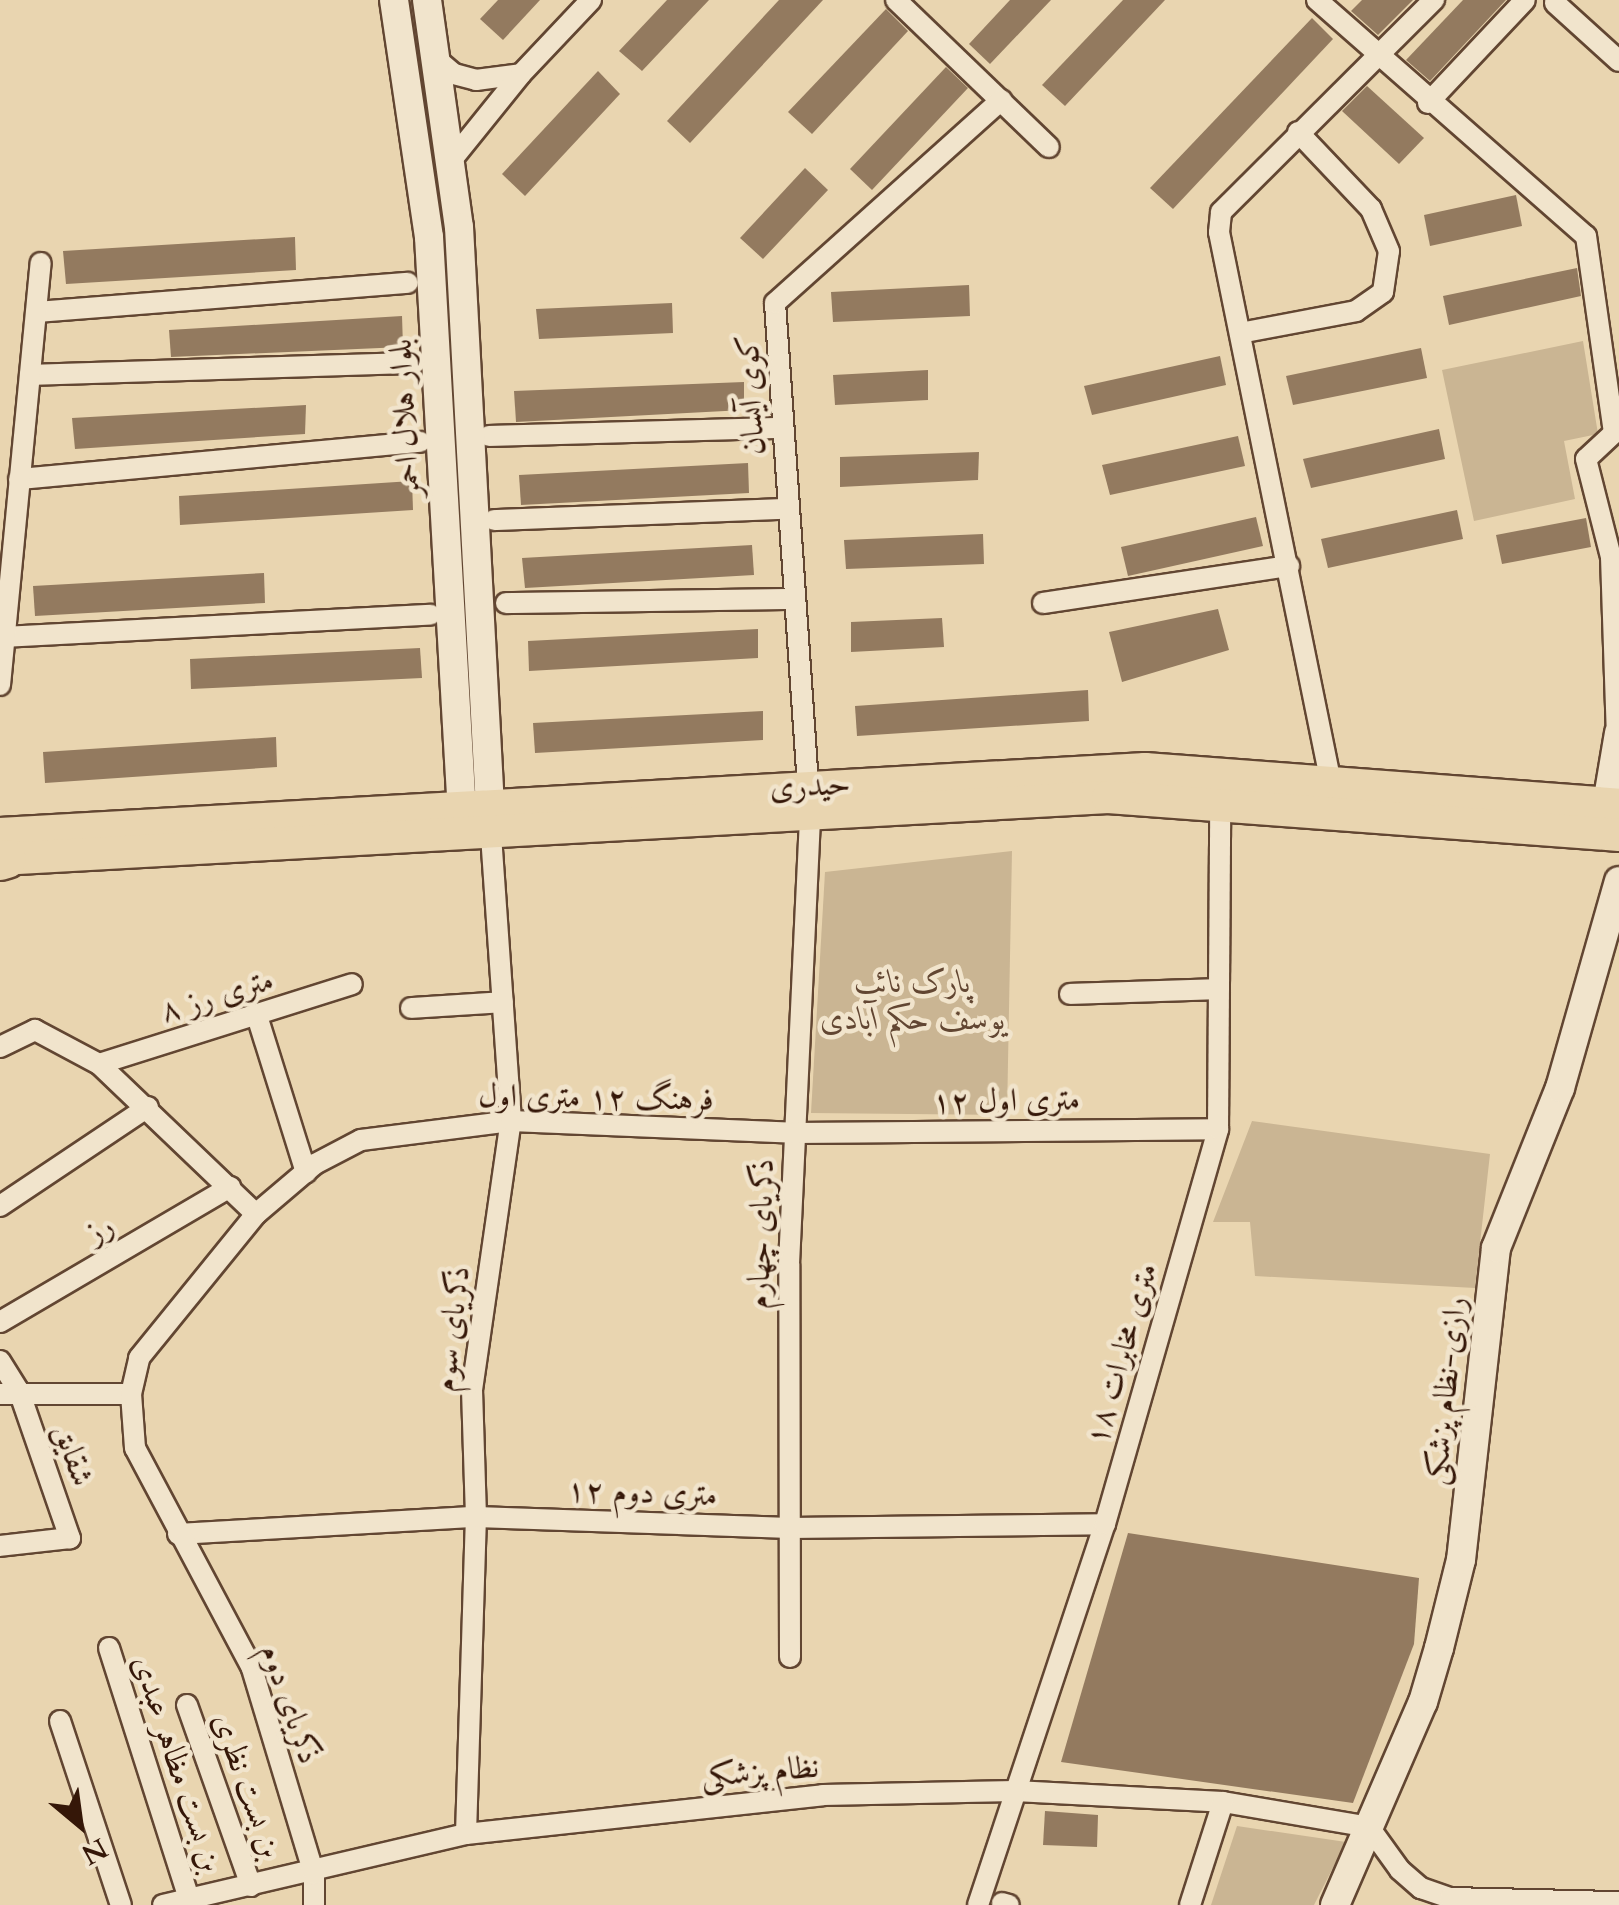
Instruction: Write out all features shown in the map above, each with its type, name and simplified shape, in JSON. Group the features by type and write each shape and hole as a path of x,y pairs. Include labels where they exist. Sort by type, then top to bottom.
{"main road":[{"name":"بلوار هلال احمر","path":"394,0 430,255 477,818"},
{"name":"بلوار هلال احمر","path":"427,0 449,155 477,818"},
{"path":"403,62 435,58"},
{"path":"416,151 449,155"},
{"path":"1616,816 1618,734"},
{"name":"حیدری","path":"2,853 477,818 808,800 1145,768 1333,796 1616,816"},
{"name":"حیدری","path":"808,800 1108,797 1220,802 1333,796"},
{"name":"رازی-نظام پزشکی","path":"1335,1905 1423,1702 1461,1560 1496,1248 1560,1088 1619,882"}],"street":[{"path":"449,155 590,0"},
{"path":"896,0 1050,147"},
{"path":"1333,796 1218,232 1222,212 1434,0"},
{"path":"1428,103 1525,0"},
{"path":"1555,1 1619,61"},
{"path":"1323,2 1428,103 1577,225 1589,246 1614,433 1586,459 1587,476 1611,557 1618,734"},
{"path":"435,58 454,74 476,80 522,74"},
{"name":"کوی آیسان","path":"808,800 776,303 1001,100"},
{"path":"1240,333 1356,311 1383,292 1389,251 1371,209 1298,132"},
{"path":"0,685 6,562 20,479 42,263"},
{"path":"36,312 408,283"},
{"path":"30,375 415,364"},
{"path":"489,436 783,428"},
{"path":"20,479 420,442"},
{"path":"494,520 788,509"},
{"path":"1042,603 1289,566"},
{"path":"506,603 793,599"},
{"path":"4,638 430,614"},
{"name":"ذکریای چهارم","path":"790,1657 794,1133 808,800"},
{"name":"۱۸ متری مخابرات","path":"978,1905 1105,1524 1218,1129 1220,802"},
{"name":"ذکریای سوم","path":"466,1834 476,1517 472,1390 511,1121 502,1002 477,818"},
{"name":"۸ متری رز","path":"99,1064 352,984"},
{"path":"1070,994 1219,989"},
{"path":"411,1008 502,1002"},
{"path":"257,1016 306,1172"},
{"path":"0,1046 35,1030 99,1064 256,1214"},
{"path":"0,1206 148,1108"},
{"name":"فرهنگ ۱۲ متری اول","path":"178,1534 135,1448 130,1394 138,1358 256,1214 306,1172 361,1140 511,1121 794,1133"},
{"name":"۱۲ متری اول","path":"794,1133 1218,1129"},
{"name":"رز","path":"0,1322 230,1187"},
{"path":"0,1361 10,1393"},
{"name":"شقایق","path":"0,1546 70,1538 10,1393 130,1394"},
{"name":"۱۲ متری دوم","path":"178,1534 476,1517 790,1528 1105,1524"},
{"name":"ذکریای دوم","path":"178,1534 252,1668 314,1874 314,1905"},
{"name":"بن بست مظاهر عبدی","path":"108,1648 189,1898"},
{"name":"بن بست نظری","path":"186,1705 251,1886"},
{"path":"60,1721 121,1905"},
{"name":"نظام پزشکی","path":"163,1905 314,1874 466,1834 823,1795 1014,1790 1223,1802 1369,1827"},
{"path":"1190,1905 1223,1802"},
{"path":"1369,1827 1400,1870 1421,1888 1450,1898 1619,1902"}],"green space":[{"path":"1583,341 1598,434 1564,441 1575,499 1474,521 1442,370"},
{"name":"پارک نائب یوسف حکم آبادی","path":"1012,851 1007,1115 811,1113 825,872"},
{"path":"1252,1121 1490,1154 1475,1288 1255,1276 1250,1222 1213,1222"},
{"path":"1237,1826 1346,1842 1314,1905 1211,1905"}],"building":[{"path":"498,0 540,0 503,40 480,19"},
{"path":"667,0 709,0 642,71 619,51"},
{"path":"779,0 823,0 690,143 667,121"},
{"path":"1010,0 1051,0 990,64 969,44"},
{"path":"1123,0 1165,0 1065,106 1042,85"},
{"path":"1362,0 1413,0 1378,35 1351,11"},
{"path":"1463,0 1506,0 1430,81 1406,60"},
{"path":"886,9 908,31 812,134 788,112"},
{"path":"1312,18 1333,39 1173,209 1150,188"},
{"path":"946,67 968,88 872,190 850,169"},
{"path":"598,71 620,94 525,196 502,174"},
{"path":"1367,86 1424,138 1399,164 1342,111"},
{"path":"805,168 828,190 763,259 740,238"},
{"path":"1516,195 1522,226 1430,246 1424,215"},
{"path":"295,237 296,270 66,284 63,251"},
{"path":"1577,268 1581,296 1449,325 1443,296"},
{"path":"969,285 970,316 833,322 831,292"},
{"path":"672,303 673,333 539,339 536,309"},
{"path":"402,316 403,347 171,357 169,330"},
{"path":"1421,348 1427,378 1293,405 1286,376"},
{"path":"1220,356 1226,385 1092,415 1084,386"},
{"path":"928,370 928,400 835,405 833,375"},
{"path":"744,382 744,410 516,422 514,391"},
{"path":"306,405 305,434 75,449 72,418"},
{"path":"1439,429 1445,459 1311,488 1303,459"},
{"path":"1238,436 1245,466 1110,495 1102,465"},
{"path":"979,452 978,480 840,487 840,457"},
{"path":"748,463 749,493 521,505 519,475"},
{"path":"412,481 413,510 180,525 179,496"},
{"path":"1457,510 1463,539 1328,568 1321,539"},
{"path":"1256,517 1263,546 1128,576 1121,547"},
{"path":"1586,518 1591,547 1502,564 1496,535"},
{"path":"983,534 984,564 846,569 844,540"},
{"path":"752,545 754,575 525,588 522,558"},
{"path":"264,573 265,603 35,616 33,586"},
{"path":"1218,609 1229,650 1122,682 1109,632"},
{"path":"942,618 944,647 851,652 851,622"},
{"path":"758,629 758,658 529,671 528,641"},
{"path":"420,648 422,678 191,689 190,659"},
{"path":"1088,690 1089,721 857,736 855,706"},
{"path":"763,711 763,740 535,753 533,723"},
{"path":"276,737 277,767 45,783 43,752"},
{"path":"1128,1533 1419,1578 1414,1644 1353,1803 1061,1762"},
{"path":"1045,1811 1098,1815 1097,1847 1043,1845"}]}
